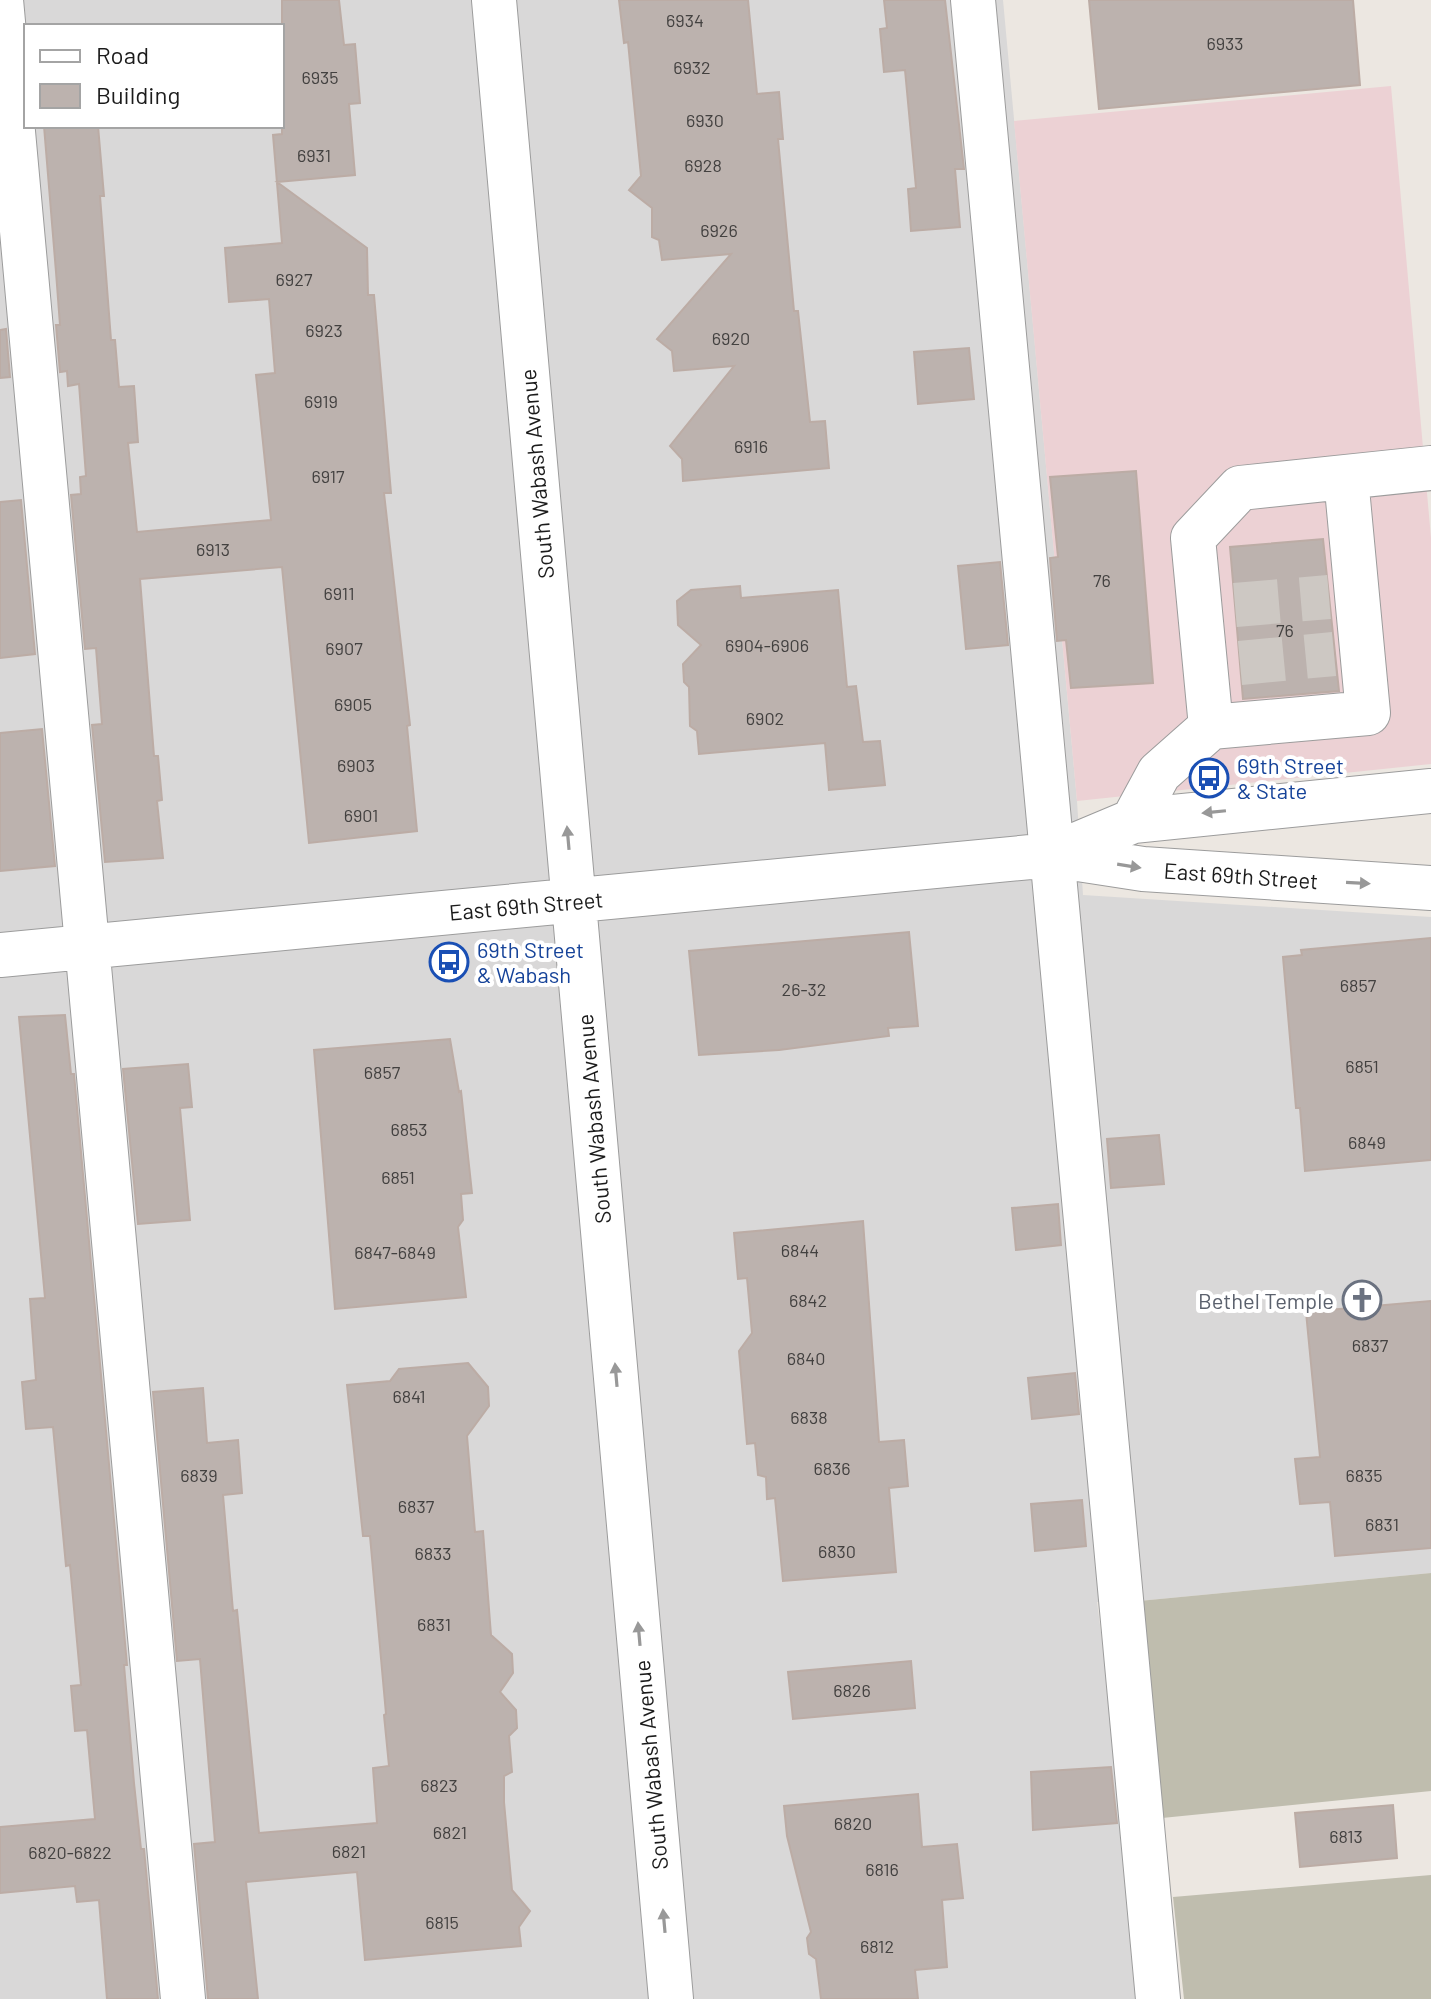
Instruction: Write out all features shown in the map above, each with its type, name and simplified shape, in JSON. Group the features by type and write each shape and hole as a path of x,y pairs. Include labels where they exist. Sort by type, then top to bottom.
{"street":[{"path":"1,0 183,1999"},
{"name":"South Wabash Avenue","path":"494,0 671,1999"},
{"path":"973,0 1158,1999"},
{"path":"1211,727 1223,664 1218,606 1193,538 1240,488 1431,468"},
{"path":"1133,821 1159,773 1211,727 1368,713 1348,653 1343,595 1346,478"},
{"name":"East 69th Street","path":"1052,855 1133,821 1431,791"},
{"name":"East 69th Street","path":"0,955 1052,855 1143,869 1431,888"}],"shaded area":[{"path":"0,0 1003,0 1083,895 1431,917 1431,1573 1139,1601 1097,1602 1149,1999 0,1999"},
{"path":"1391,86 1431,538 1431,764 1077,801 1014,121"},
{"path":"1431,1573 1431,1791 1162,1818 1139,1601"},
{"path":"1431,1875 1431,1999 1184,1999 1173,1897"}],"building":[{"path":"282,0 339,0 344,45 355,44 360,103 349,104 355,175 277,182 367,248 368,295 374,295 391,493 384,493 410,725 407,726 417,831 309,843 282,567 140,579 154,756 158,756 162,800 157,801 163,858 105,862 92,725 102,724 96,648 85,649 71,495 81,494 80,477 86,476 79,384 68,386 67,371 60,372 56,325 60,325 44,128 98,128 111,340 115,340 119,387 134,386 138,442 128,443 137,532 271,520 256,375 275,373 269,299 229,302 225,248 282,243 273,135 282,134 284,128"},
{"path":"619,0 748,0 757,94 779,92 783,139 778,139 794,311 798,311 810,422 825,421 829,468 683,481 682,459 670,446 734,366 674,371 672,351 657,339 731,254 662,260 659,240 652,237 652,208 629,190 641,176 628,42 624,43"},
{"path":"884,0 945,0 964,169 955,169 960,227 911,231 908,189 916,188 905,70 884,72 880,29 887,28"},
{"path":"1089,0 1353,0 1360,85 1099,109"},
{"path":"6,329 10,377 0,378 0,330"},
{"path":"969,348 974,399 918,404 914,352"},
{"path":"1136,471 1153,683 1071,688 1066,640 1057,641 1050,558 1058,557 1050,477"},
{"path":"21,500 35,654 0,658 0,502"},
{"path":"1323,539 1339,691 1243,699 1230,547"},
{"path":"1000,562 1008,645 966,649 958,566"},
{"path":"740,586 741,598 838,590 847,687 856,686 863,742 880,741 885,785 829,790 825,743 699,754 697,731 690,726 689,687 684,682 683,664 701,645 678,625 677,601 691,590"},
{"path":"42,729 55,866 0,871 0,733"},
{"path":"909,932 918,1026 888,1028 889,1036 779,1050 699,1055 689,951"},
{"path":"1431,938 1431,1160 1305,1171 1300,1108 1296,1108 1283,957 1302,955 1301,950"},
{"path":"65,1015 71,1074 74,1074 127,1665 124,1665 134,1783 141,1849 144,1849 158,1999 107,1999 99,1900 77,1902 75,1886 0,1893 0,1827 95,1819 87,1730 75,1731 71,1686 81,1685 53,1427 26,1429 22,1382 36,1380 30,1299 45,1298 19,1017"},
{"path":"450,1039 461,1091 472,1193 461,1194 463,1220 458,1227 466,1297 335,1309 314,1050"},
{"path":"188,1064 192,1107 180,1108 190,1220 138,1224 123,1069"},
{"path":"1159,1135 1164,1184 1111,1188 1107,1139"},
{"path":"1058,1204 1061,1245 1016,1250 1012,1208"},
{"path":"863,1221 879,1442 904,1440 908,1486 889,1488 896,1572 783,1581 775,1498 767,1499 766,1477 758,1475 755,1443 747,1444 739,1351 752,1333 747,1278 738,1279 734,1233"},
{"path":"1431,1301 1431,1548 1335,1556 1330,1502 1300,1504 1295,1459 1320,1457 1306,1312"},
{"path":"468,1363 488,1387 489,1406 467,1436 475,1532 483,1531 491,1635 512,1654 513,1673 500,1692 516,1710 517,1728 509,1736 512,1772 504,1776 504,1802 512,1890 530,1911 519,1927 521,1946 365,1960 357,1872 246,1882 258,1999 208,1999 194,1844 215,1842 200,1659 177,1661 153,1392 203,1388 207,1443 238,1440 242,1493 223,1495 259,1833 377,1823 373,1768 389,1766 386,1714 370,1536 363,1536 347,1385 390,1381 399,1369"},
{"path":"1075,1373 1079,1414 1032,1419 1028,1378"},
{"path":"1082,1500 1086,1546 1035,1551 1031,1504"},
{"path":"911,1661 915,1708 793,1719 788,1672"},
{"path":"1111,1767 1117,1823 1033,1830 1031,1772"},
{"path":"918,1794 922,1847 957,1844 963,1898 942,1900 947,1967 915,1970 918,1999 821,1999 816,1959 809,1954 807,1938 811,1932 787,1836 784,1806"},
{"path":"1393,1805 1397,1858 1300,1867 1295,1813"}],"tunnel":[{"path":"1235,605 1329,597"},
{"path":"1240,663 1334,654"}],"place":[{"name":"69th Street & State","path":"1209,778"},
{"name":"69th Street & Wabash","path":"449,962"},
{"name":"Bethel Temple","path":"1362,1300"}]}
